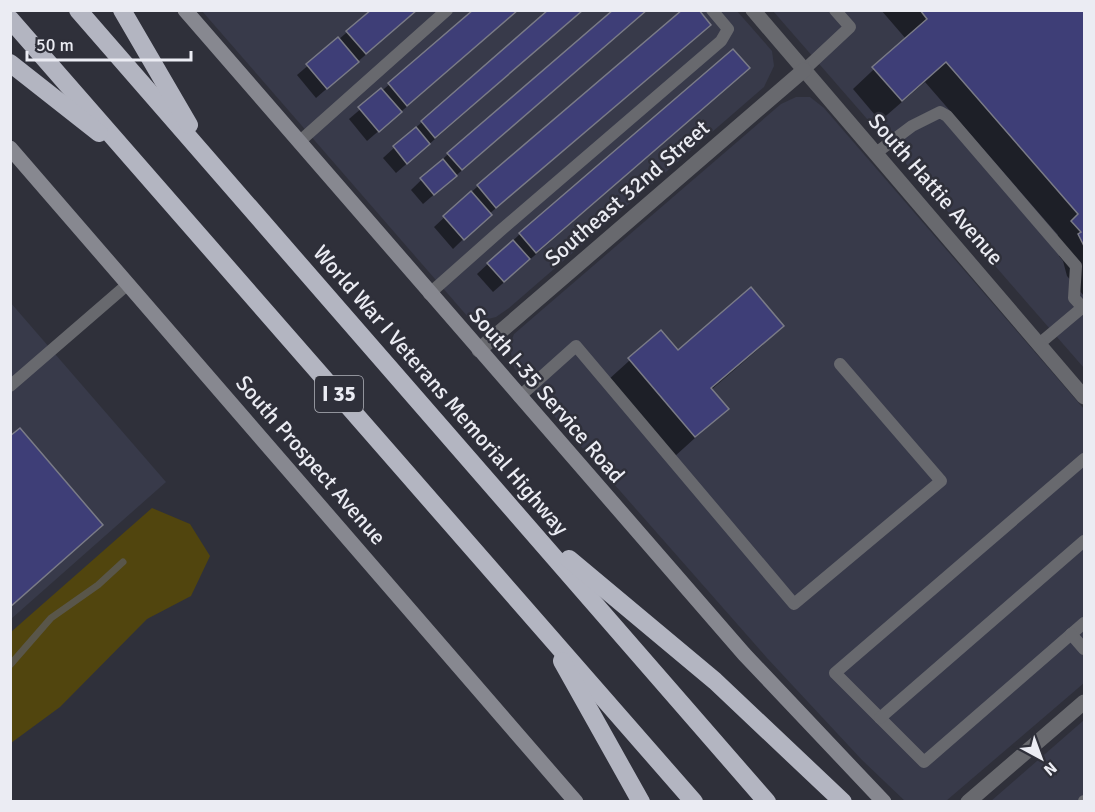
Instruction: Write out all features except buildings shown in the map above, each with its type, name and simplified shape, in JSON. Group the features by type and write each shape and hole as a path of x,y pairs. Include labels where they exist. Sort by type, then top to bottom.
{"highway":[{"name":"World War I Veterans Memorial Highway","path":"78,10 767,801"},
{"path":"122,10 213,165"},
{"name":"I 35","path":"10,19 694,801"},
{"path":"10,63 134,160"},
{"path":"526,524 715,681 843,801"},
{"path":"544,628 641,801"}],"main road":[{"name":"South I-35 Service Road","path":"184,10 744,654 884,801"},
{"name":"South Prospect Avenue","path":"10,148 576,801"}],"street":[{"name":"South Hattie Avenue","path":"753,10 1084,397"},
{"name":"Southeast 32nd Street","path":"479,351 804,70"},
{"path":"968,801 1084,702"}],"lane":[{"path":"299,142 447,10"},
{"path":"429,294 721,40 728,29 712,10"},
{"path":"804,70 850,27 836,10"},
{"path":"876,153 912,126 940,112 947,116 1076,266 1074,298 1084,308 1039,344"},
{"path":"10,386 128,284"},
{"path":"519,397 576,346 794,604 941,481 840,364"},
{"path":"1084,459 835,672 924,762 1084,623"},
{"path":"880,718 1084,541"},
{"path":"1071,634 1084,649"}],"shaded area":[{"path":"202,11 737,11 772,51 774,66 764,87 509,308 496,317 480,321 468,317"},
{"path":"773,11 1084,11 1084,368"},
{"path":"796,97 810,97 824,108 1084,409 1084,683 946,801 905,801 862,760 767,658 514,368 510,344 514,334 781,104"},
{"path":"10,302 166,482 11,619 10,619"},
{"path":"152,508 190,524 210,556 191,596 147,619 60,707 11,743 11,632"},
{"path":"1084,720 1084,801 991,801"}],"waterway":[{"path":"10,665 51,618 98,585 123,562"}]}
